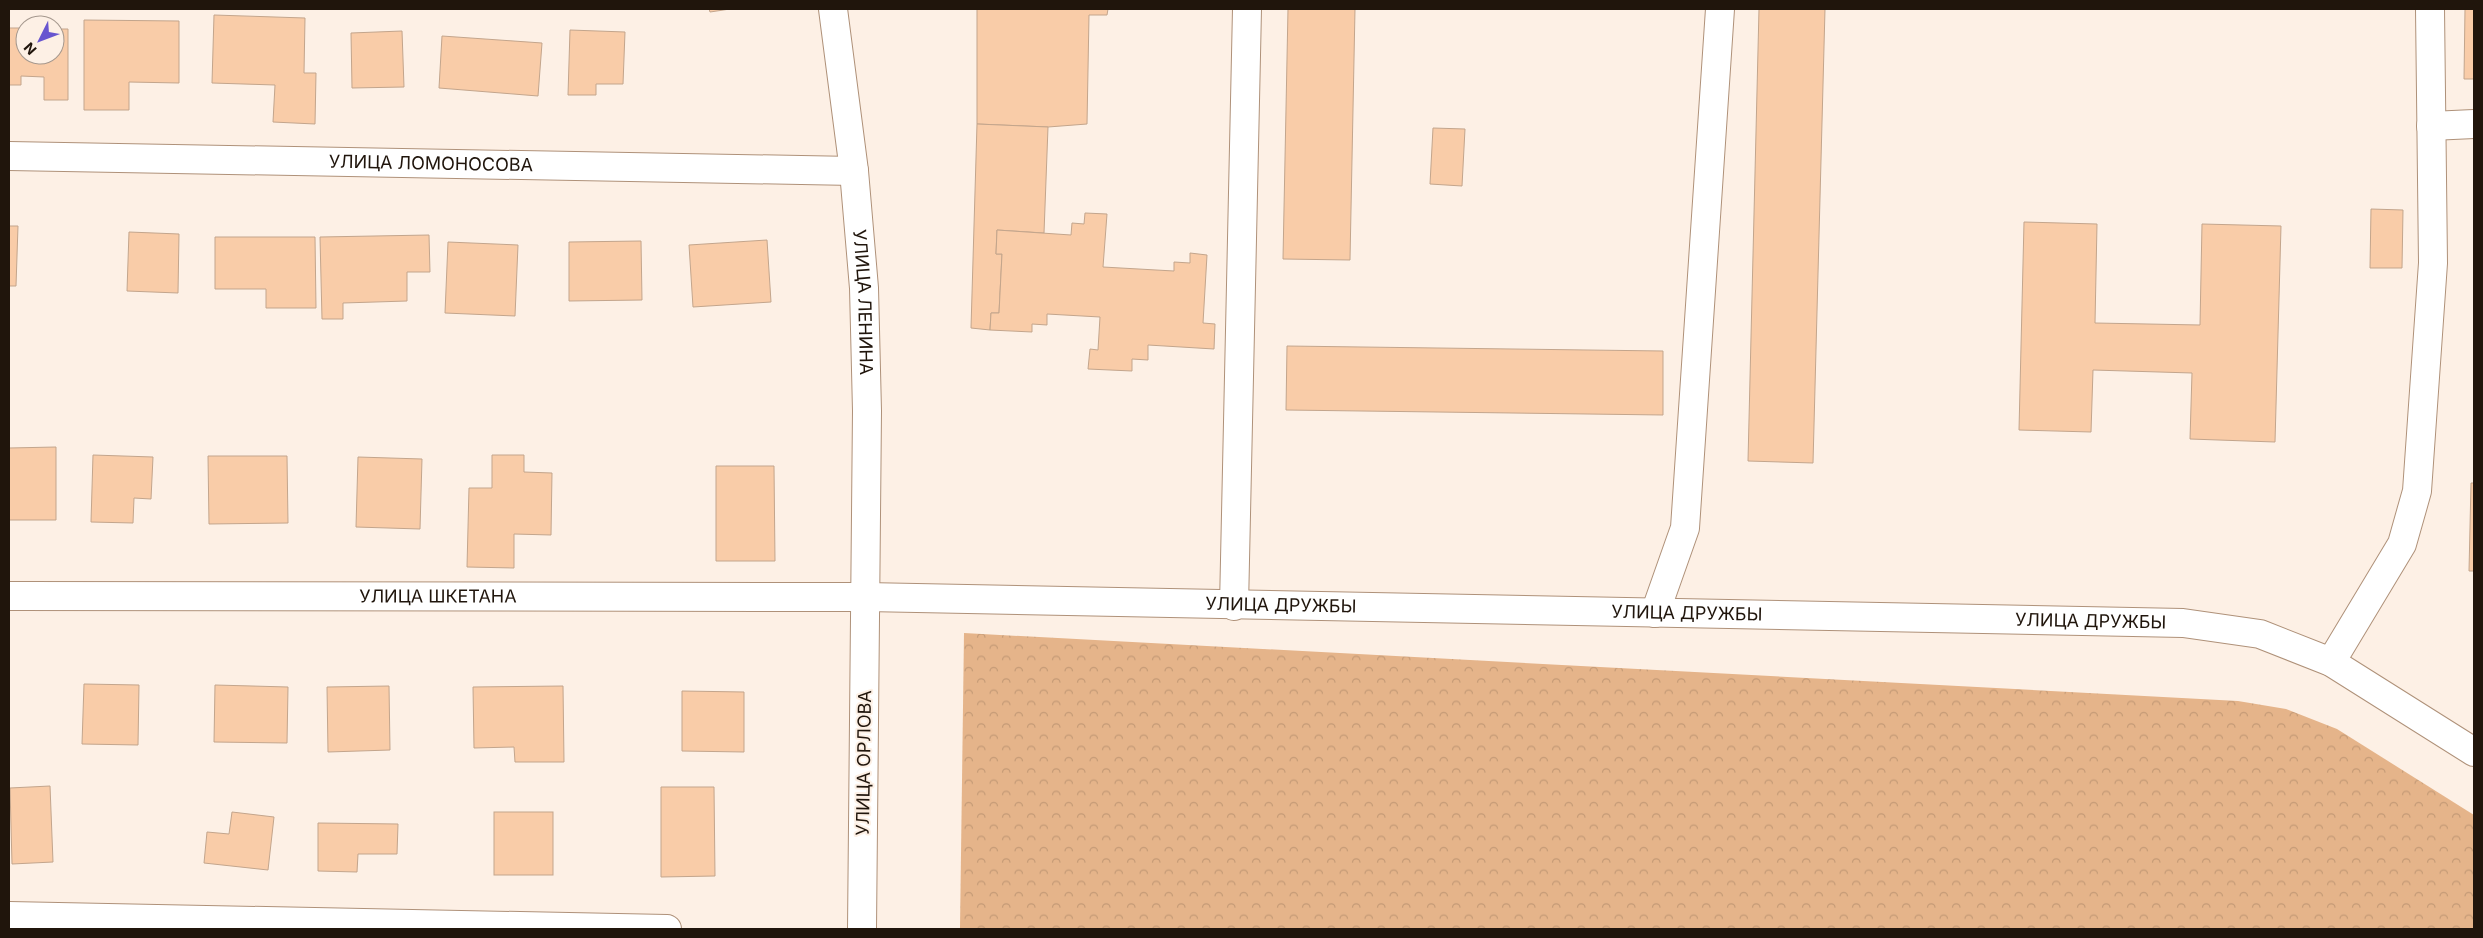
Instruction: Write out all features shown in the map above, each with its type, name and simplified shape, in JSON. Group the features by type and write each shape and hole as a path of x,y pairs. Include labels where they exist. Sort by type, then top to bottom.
{"street":[{"name":"УЛИЦА ЛЕНИНА","path":"833,9 854,171 864,288 867,392 866,597"},
{"path":"1234,606 1247,9"},
{"path":"1655,613 1685,528 1720,9"},
{"path":"2331,662 2402,544 2416,491 2433,263 2430,9"},
{"path":"2431,126 2474,124"},
{"name":"УЛИЦА ЛОМОНОСОВА","path":"9,156 854,171"},
{"name":"УЛИЦА ШКЕТАНА","path":"9,596 866,597"},
{"name":"УЛИЦА ДРУЖБЫ","path":"866,597 1234,606 2183,623 2260,634 2331,662 2474,752"},
{"name":"УЛИЦА ОРЛОВА","path":"862,929 866,597"},
{"path":"9,916 667,929"}],"green space":[{"path":"964,633 2238,701 2286,709 2337,729 2474,815 2474,929 960,929"}],"building":[{"path":"709,9 730,9 710,12"},
{"path":"977,9 1108,9 1107,15 1089,15 1087,124 1048,127 977,124"},
{"path":"1288,9 1355,9 1350,260 1283,259"},
{"path":"1759,9 1825,9 1813,463 1748,461"},
{"path":"2465,9 2474,9 2474,79 2464,79"},
{"path":"214,15 305,18 304,73 316,73 315,124 273,122 275,85 212,83"},
{"path":"84,20 179,21 179,83 129,82 129,110 84,110"},
{"path":"9,28 15,28 15,65 65,65 65,29 68,29 68,100 44,100 44,77 21,76 21,85 9,85"},
{"path":"570,30 625,32 623,84 596,84 596,95 568,95"},
{"path":"402,31 404,87 352,88 351,33"},
{"path":"442,36 542,43 538,96 439,88"},
{"path":"977,124 1048,127 1044,233 997,230 996,254 1002,254 999,313 991,313 990,330 971,328"},
{"path":"1433,128 1465,129 1462,186 1430,184"},
{"path":"2371,209 2403,210 2402,268 2370,268"},
{"path":"1085,213 1107,214 1103,267 1174,271 1174,262 1190,263 1190,253 1207,255 1203,323 1215,324 1214,349 1148,345 1148,360 1132,359 1132,371 1088,369 1090,349 1098,350 1100,317 1047,314 1047,325 1032,324 1032,332 990,330 991,313 999,313 1002,254 996,254 997,230 1071,235 1072,223 1084,224"},
{"path":"2024,222 2097,224 2095,323 2200,325 2202,224 2281,226 2275,442 2190,439 2192,373 2093,370 2091,432 2019,430"},
{"path":"9,226 18,226 16,286 9,286"},
{"path":"129,232 179,234 178,293 127,291"},
{"path":"429,235 430,272 407,272 407,301 343,303 343,319 322,319 320,237"},
{"path":"215,237 315,237 316,308 266,308 266,289 215,289"},
{"path":"767,240 771,302 693,307 689,245"},
{"path":"641,241 642,300 569,301 569,242"},
{"path":"448,242 518,245 515,316 445,313"},
{"path":"1287,346 1663,351 1663,415 1286,410"},
{"path":"56,447 56,520 9,520 9,448"},
{"path":"93,455 153,457 151,499 134,498 133,523 91,522"},
{"path":"492,455 524,455 524,472 552,473 551,535 514,534 514,568 467,567 469,488 492,488"},
{"path":"208,456 287,456 288,523 209,524"},
{"path":"358,457 422,459 420,529 356,527"},
{"path":"716,466 774,466 775,561 716,561"},
{"path":"2471,483 2474,483 2474,571 2469,571"},
{"path":"84,684 139,685 138,745 82,744"},
{"path":"215,685 288,687 287,743 214,742"},
{"path":"389,686 390,750 328,752 327,687"},
{"path":"563,686 564,762 515,762 514,747 474,748 473,687"},
{"path":"682,691 744,692 744,752 682,751"},
{"path":"50,786 53,862 12,864 10,788"},
{"path":"661,787 714,787 715,876 661,877"},
{"path":"232,812 274,817 268,870 204,863 207,832 229,834"},
{"path":"494,812 553,812 553,875 494,875"},
{"path":"318,823 398,824 397,854 358,854 357,872 318,871"}]}
